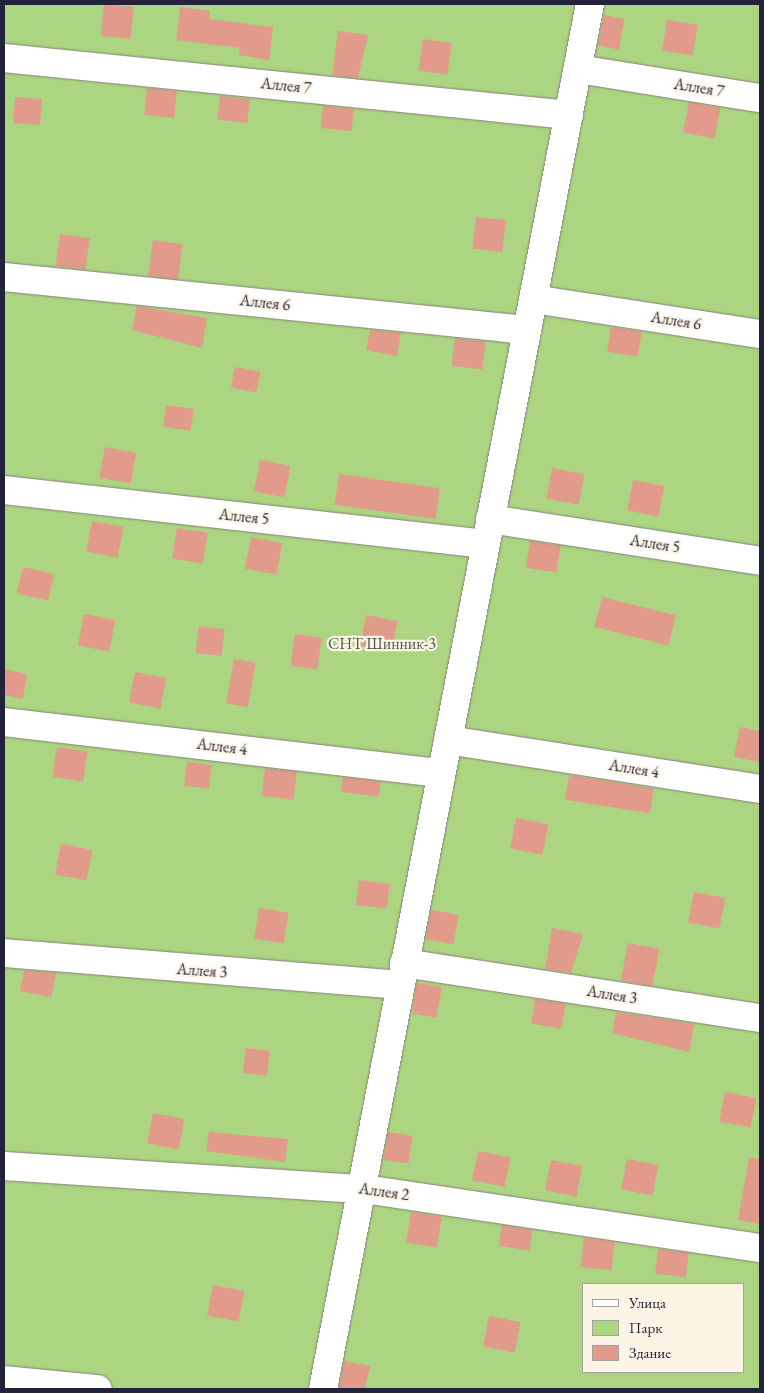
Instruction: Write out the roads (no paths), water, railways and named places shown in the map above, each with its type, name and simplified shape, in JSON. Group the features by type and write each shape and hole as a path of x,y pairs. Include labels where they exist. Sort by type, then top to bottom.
{"lane":[{"path":"323,1389 364,1189 402,974 590,4"},
{"name":"Аллея 7","path":"4,58 569,115"},
{"name":"Аллея 7","path":"578,69 760,98"},
{"name":"Аллея 6","path":"4,277 527,330"},
{"name":"Аллея 6","path":"533,298 760,334"},
{"name":"Аллея 5","path":"4,490 488,531 760,561"},
{"name":"Аллея 4","path":"4,722 441,773"},
{"name":"Аллея 4","path":"448,740 760,790"},
{"name":"Аллея 3","path":"4,953 402,974 760,1018"},
{"name":"Аллея 2","path":"4,1166 364,1189 760,1248"},
{"path":"4,1380 98,1389"}],"park label":[{"name":"СНТ Шинник-3","path":"382,644"}]}
